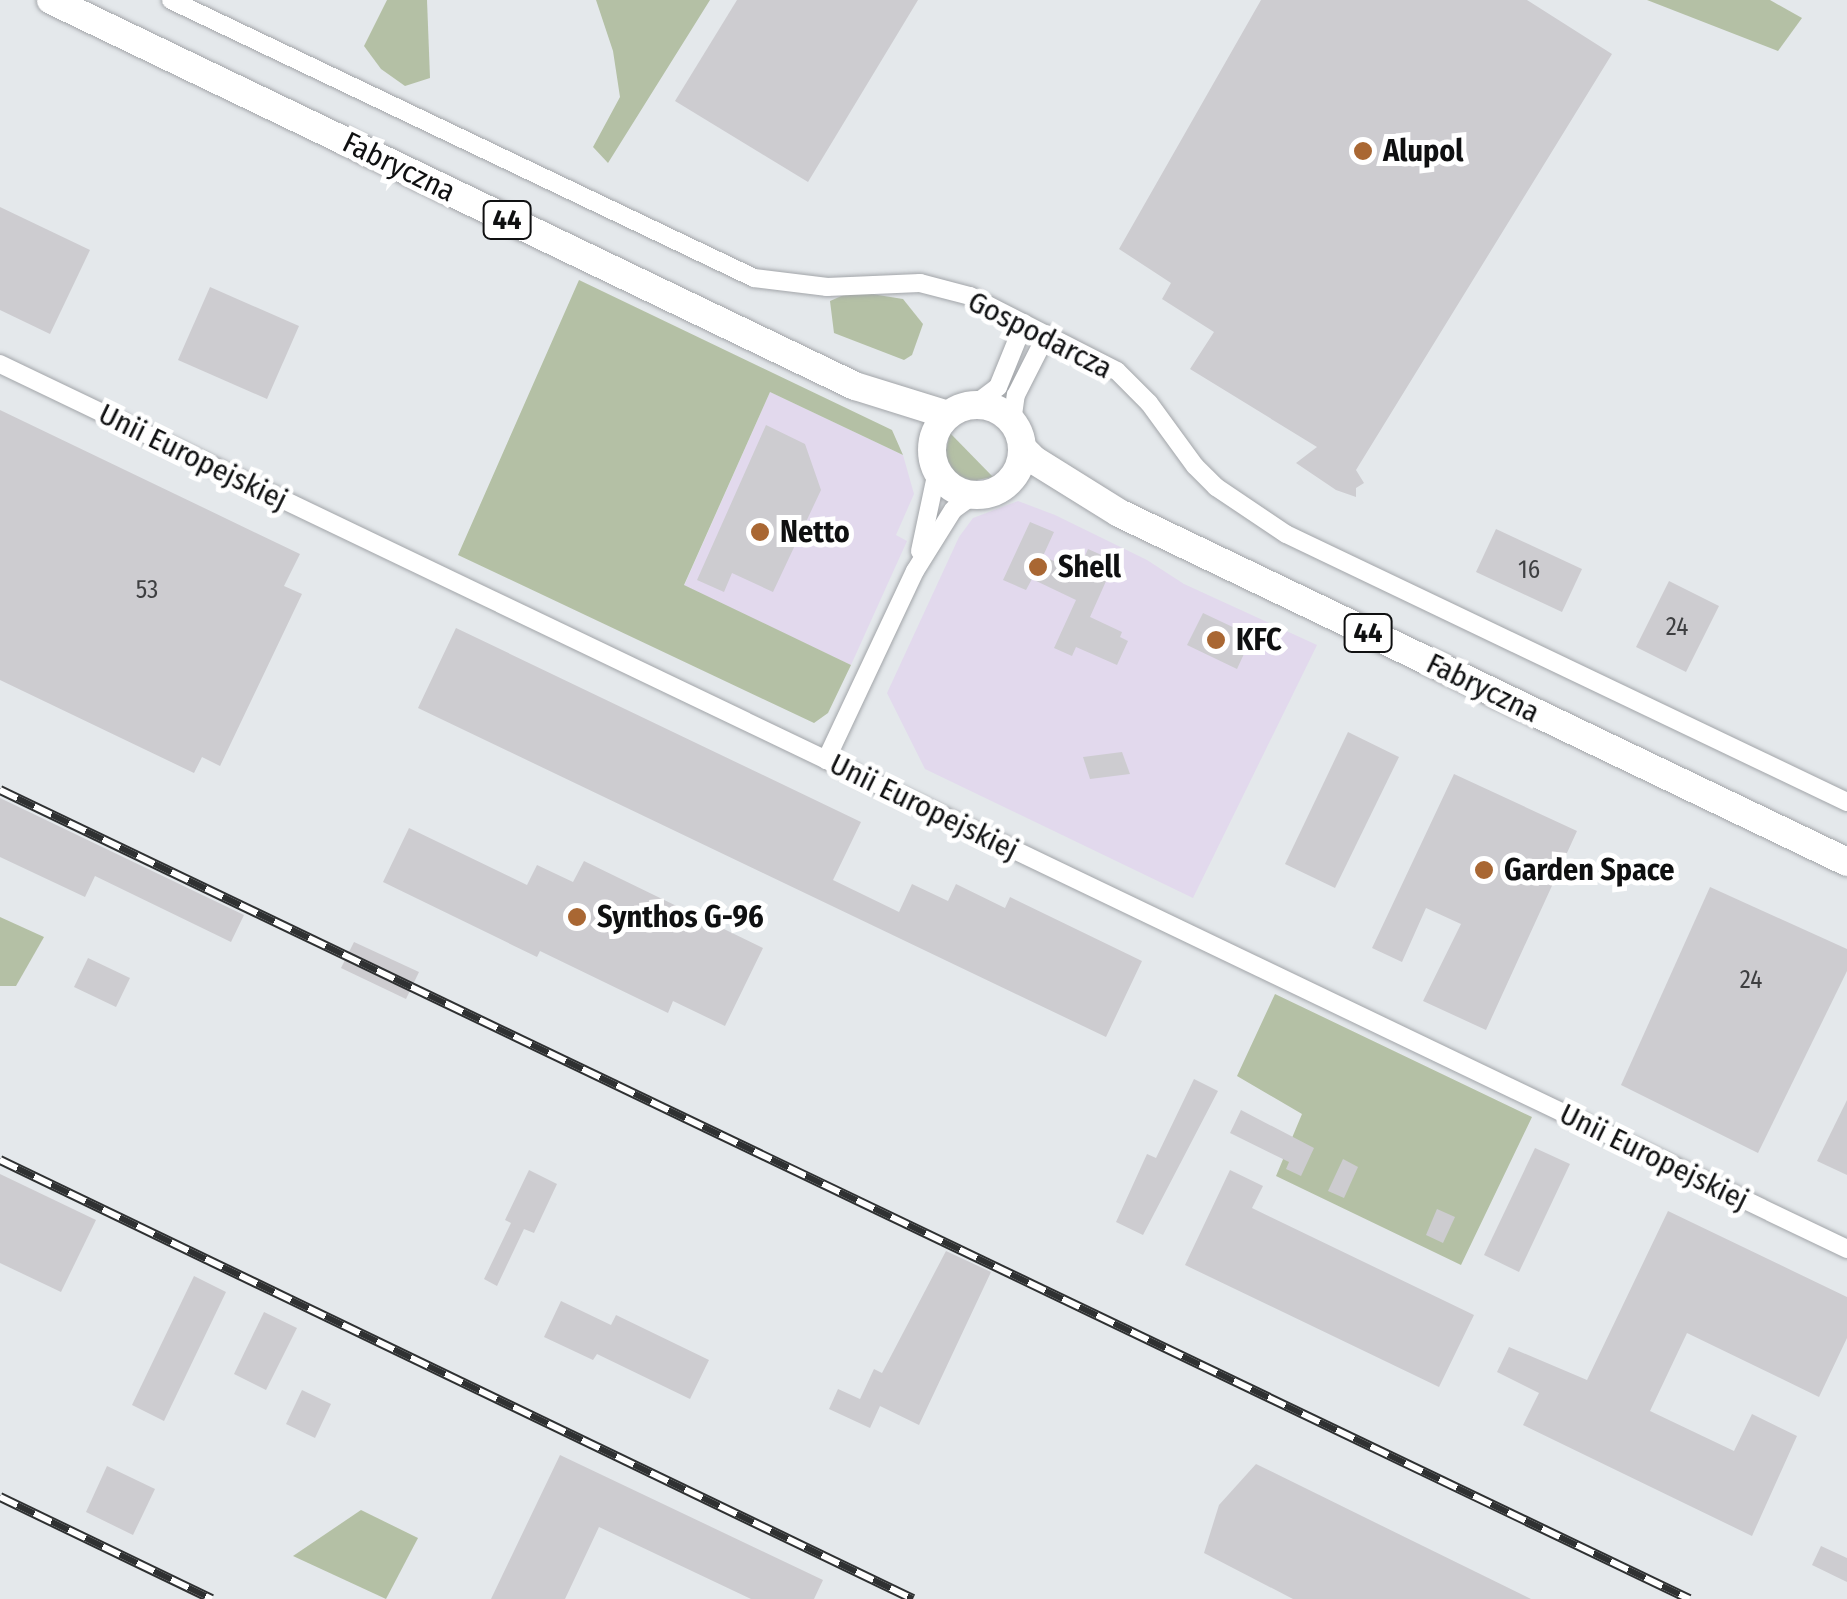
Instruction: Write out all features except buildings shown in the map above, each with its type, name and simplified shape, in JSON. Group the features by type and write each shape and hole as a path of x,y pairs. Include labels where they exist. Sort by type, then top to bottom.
{"main road":[{"name":"Fabryczna","path":"51,0 855,386 948,415"},
{"name":"Fabryczna","path":"855,386 932,442"},
{"path":"974,405 948,415 932,442 937,471 952,488 974,495 991,494 1009,482 1019,468 1017,435"},
{"name":"44","path":"974,405 996,409 1017,435"},
{"name":"Fabryczna","path":"1017,435 1034,460 1119,513"},
{"name":"Fabryczna","path":"1009,482 1044,486 1119,513 1847,862"}],"street":[{"name":"Gospodarcza","path":"171,0 754,278 828,287 920,283 970,296 1117,371 1149,403 1195,466 1216,487 1286,534 1847,802"},
{"path":"974,405 998,387 1024,323"},
{"path":"1017,435 1016,395 1046,334"},
{"name":"Unii Europejskiej","path":"0,364 1847,1249"},
{"path":"914,570 934,501 937,471"},
{"path":"826,760 914,570 953,510 974,495"}],"shaded area":[{"path":"770,392 903,455 914,494 896,535 907,541 851,665 684,586"},
{"path":"1018,501 1055,515 1147,560 1184,584 1317,645 1193,898 925,769 887,693 959,537 973,518"}],"green space":[{"path":"387,0 427,0 430,78 405,86 381,69 364,46"},
{"path":"596,0 710,0 608,163 593,147 620,97 613,51"},
{"path":"1647,0 1770,0 1802,18 1778,51"},
{"path":"579,280 892,430 903,455 770,392 684,585 851,665 828,713 814,723 458,555"},
{"path":"853,291 903,299 923,324 912,355 904,360 834,333 830,301"},
{"path":"950,433 993,477 972,481 955,474 945,455"},
{"path":"0,917 44,937 16,986 0,986"},
{"path":"1275,994 1532,1117 1461,1265 1276,1176 1302,1114 1237,1076"},
{"path":"361,1510 418,1538 386,1599 293,1556"}],"railway":[{"path":"0,790 1689,1599"},
{"path":"0,1160 913,1599"},
{"path":"0,1497 212,1599"}],"place":[{"name":"Alupol","path":"1363,151"},
{"name":"Netto","path":"760,532"},
{"name":"Shell","path":"1038,567"},
{"name":"KFC","path":"1216,640"},
{"name":"Garden Space","path":"1484,870"},
{"name":"Synthos G-96","path":"577,917"}]}
